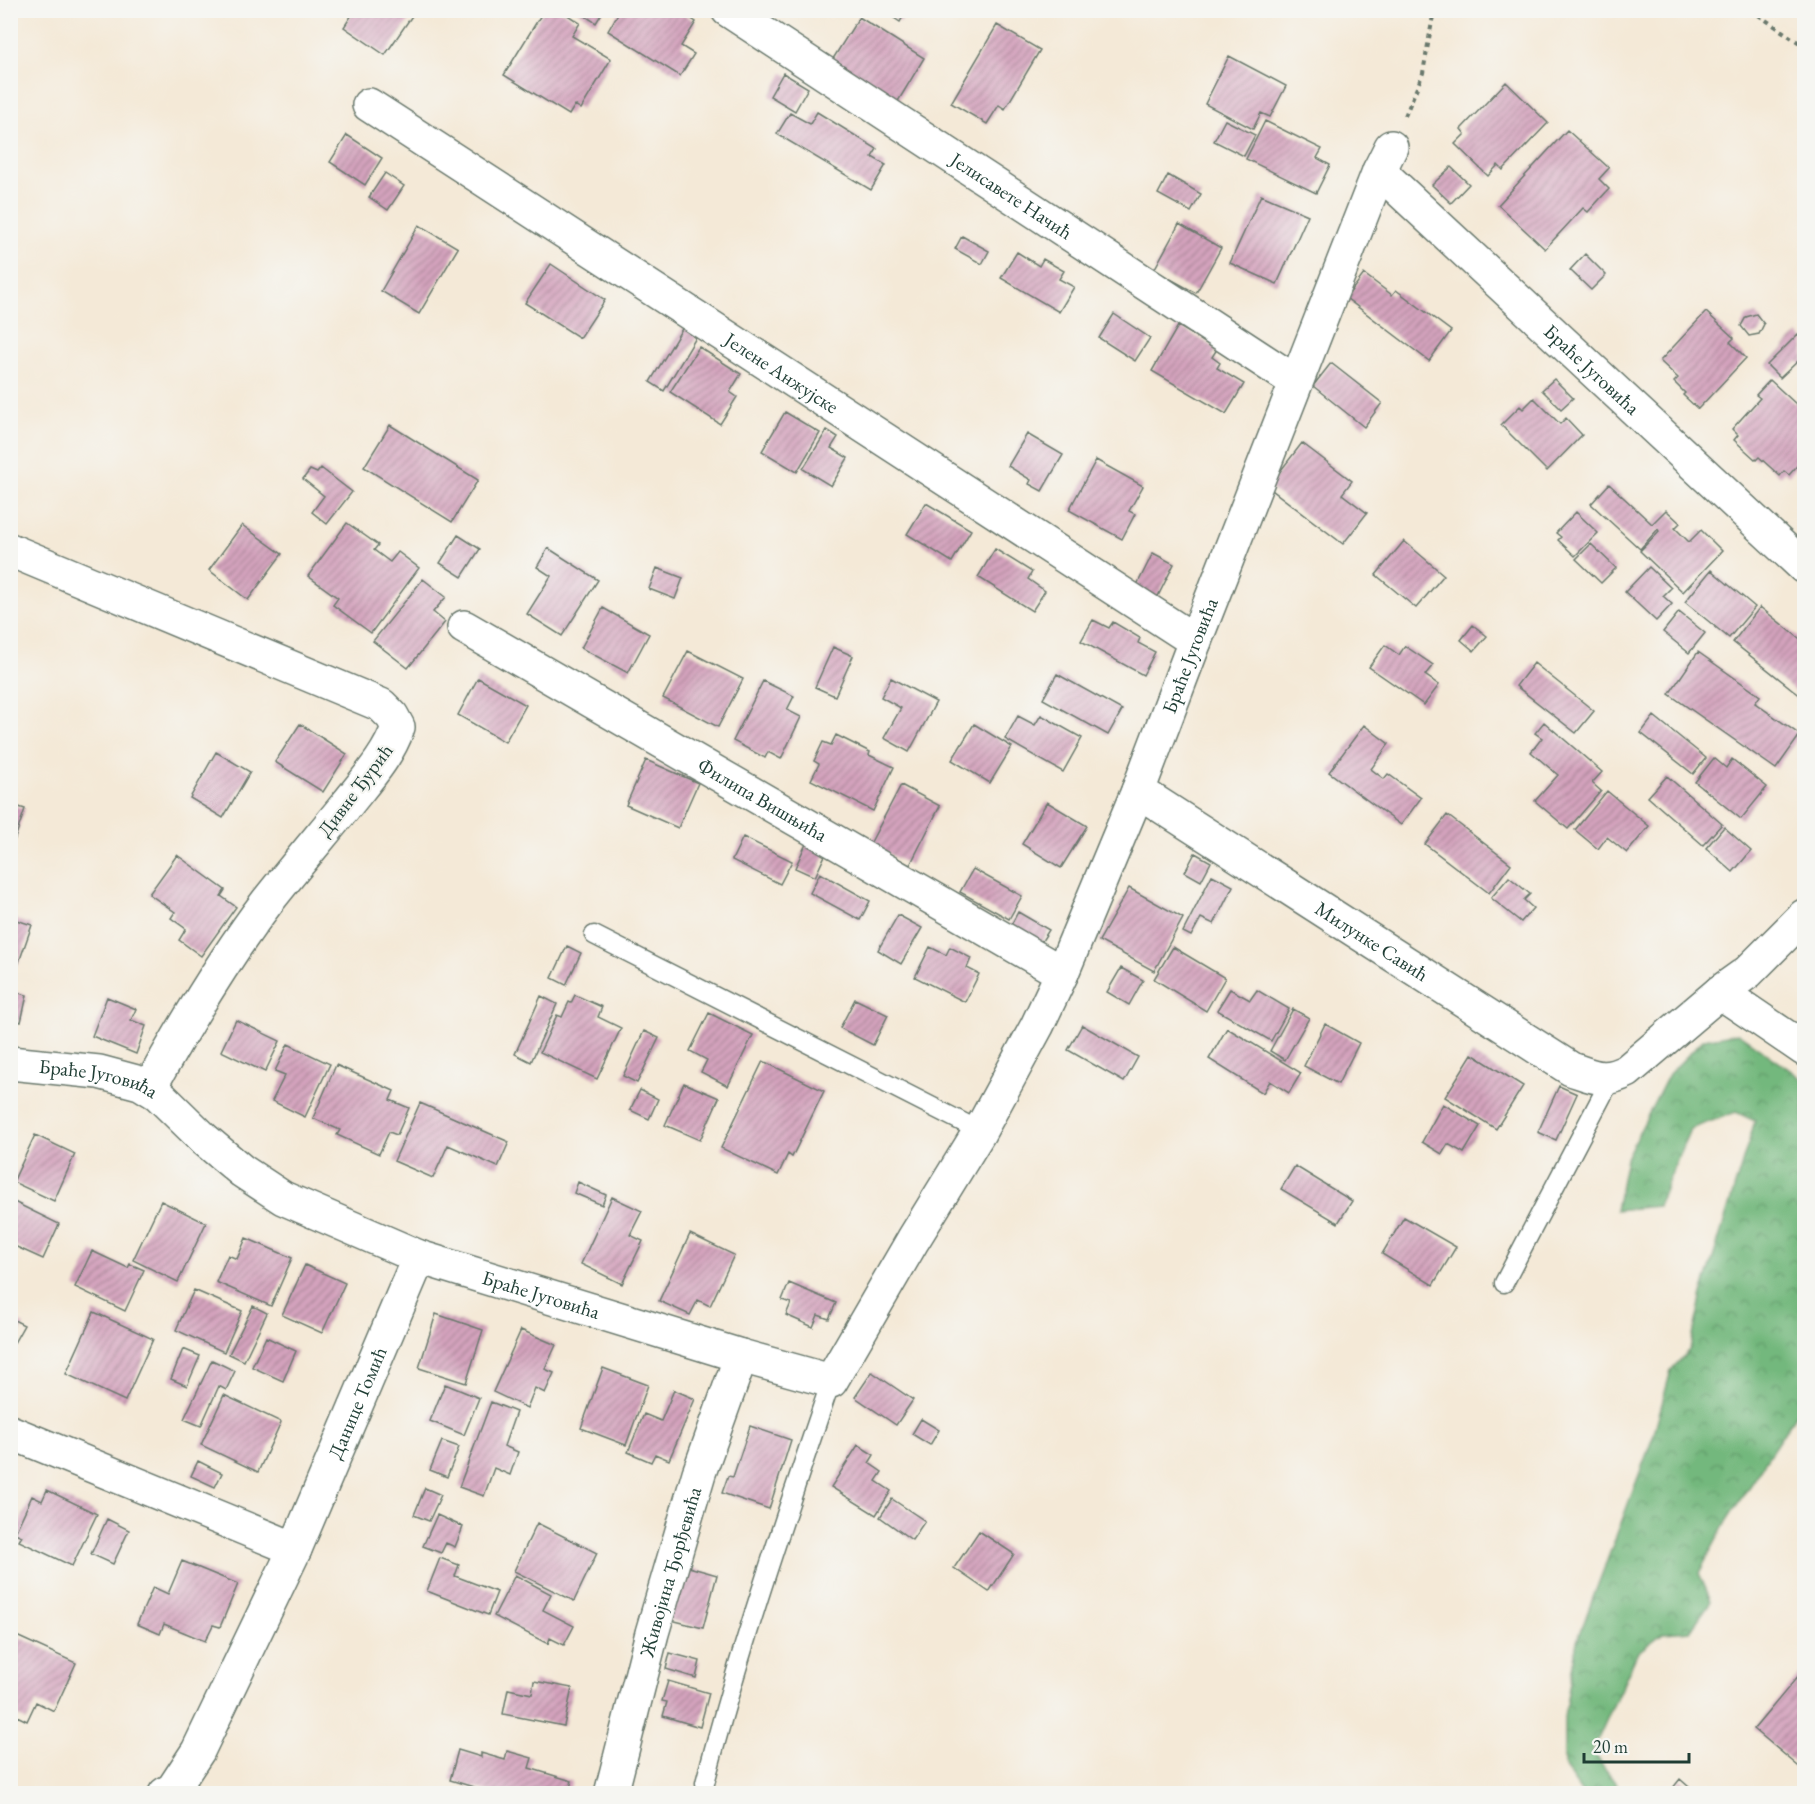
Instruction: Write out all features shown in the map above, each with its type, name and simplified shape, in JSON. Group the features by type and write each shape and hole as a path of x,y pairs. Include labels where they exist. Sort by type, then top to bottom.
{"street":[{"name":"Јелисавете Начић","path":"728,10 1296,382"},
{"name":"Јелене Анжујске","path":"369,105 1195,641"},
{"name":"Браће Југовића","path":"10,1063 99,1072 132,1079 150,1087 204,1139 242,1171 283,1198 419,1257 741,1356 831,1381 980,1131 1037,1026 1062,973 1138,791 1385,159 1804,567"},
{"name":"Дивне Ђурић","path":"10,550 381,705 392,716 398,727 394,739 366,780 267,903 224,963 190,1016 150,1087"},
{"name":"Филипа Вишњића","path":"464,627 1062,973"},
{"name":"Милунке Савић","path":"1138,791 1571,1069 1611,1079"},
{"path":"1611,1079 1640,1061 1720,992 1748,972 1804,916"},
{"path":"1720,992 1804,1049"},
{"name":"Данице Томић","path":"165,1794 173,1789 198,1751 294,1549 419,1257"},
{"name":"Живојина Ђорђевића","path":"611,1794 652,1633 696,1485 741,1356"},
{"path":"10,1432 294,1549"}],"lane":[{"path":"594,935 980,1131"},
{"path":"1504,1283 1611,1079"},
{"path":"705,1783 722,1716 752,1617 831,1381"}],"path":[{"path":"1385,159 1423,73 1434,10"},
{"path":"1751,10 1804,46"}],"green space":[{"path":"1738,1033 1804,1080 1804,1402 1727,1520 1699,1573 1711,1601 1690,1631 1663,1633 1637,1653 1592,1752 1617,1785 1620,1793 1582,1793 1564,1767 1564,1716 1577,1641 1653,1437 1671,1370 1690,1349 1702,1294 1755,1121 1736,1112 1690,1129 1658,1206 1616,1210 1626,1158 1669,1074 1704,1039"}],"building":[{"path":"355,10 416,10 385,55 344,27"},
{"path":"544,10 560,10 580,23 572,36 611,59 581,109 575,105 569,115 504,75"},
{"path":"576,10 604,10 596,23"},
{"path":"620,10 678,10 696,22 681,46 694,54 680,76 608,31"},
{"path":"882,10 907,10 900,22"},
{"path":"859,17 924,58 897,103 831,62"},
{"path":"997,25 1040,50 1005,109 999,105 987,124 951,103"},
{"path":"1229,56 1286,86 1270,117 1261,113 1253,129 1205,104"},
{"path":"783,73 808,88 795,111 770,96"},
{"path":"1506,82 1548,123 1503,170 1498,165 1488,176 1455,144 1465,134 1461,129"},
{"path":"817,112 877,149 872,157 886,165 871,190 777,134 790,113 810,124"},
{"path":"1225,120 1255,135 1244,156 1214,141"},
{"path":"1265,121 1322,149 1317,158 1330,165 1316,193 1246,159"},
{"path":"1567,130 1609,168 1599,179 1609,189 1588,212 1583,208 1545,249 1498,205"},
{"path":"347,135 382,158 365,185 330,162"},
{"path":"1451,167 1469,184 1451,203 1432,185"},
{"path":"385,173 404,186 388,210 369,197"},
{"path":"1168,175 1201,194 1191,212 1158,194"},
{"path":"1261,195 1308,215 1277,284 1230,263"},
{"path":"1179,224 1221,248 1196,293 1154,270"},
{"path":"419,225 458,248 419,314 381,291"},
{"path":"962,236 989,251 982,264 955,249"},
{"path":"1017,252 1039,266 1043,259 1064,271 1059,279 1074,287 1059,312 1001,278"},
{"path":"1585,254 1606,275 1591,290 1570,270"},
{"path":"551,264 605,300 580,338 525,303"},
{"path":"1364,274 1392,295 1396,290 1451,331 1429,361 1346,298"},
{"path":"1706,312 1734,338 1730,342 1746,358 1698,409 1683,395 1685,393 1674,382 1678,378 1660,361"},
{"path":"1114,314 1150,338 1135,361 1099,338"},
{"path":"1756,314 1764,324 1759,334 1749,336 1741,326 1746,317"},
{"path":"1178,326 1217,349 1212,357 1220,363 1217,368 1244,384 1226,414 1152,371"},
{"path":"683,327 697,336 664,391 650,382"},
{"path":"1798,334 1804,340 1804,367 1798,361 1780,378 1767,365"},
{"path":"699,347 741,374 730,392 737,397 720,424 670,392"},
{"path":"1331,363 1382,403 1364,427 1313,386"},
{"path":"1554,379 1573,398 1561,409 1542,390"},
{"path":"1770,380 1797,405 1801,401 1804,404 1804,458 1789,475 1784,471 1780,476 1759,457 1756,460 1734,440 1738,435 1732,429 1760,398 1756,395"},
{"path":"1534,398 1560,424 1566,418 1582,435 1547,471 1501,425 1520,406 1523,409"},
{"path":"785,412 820,433 797,472 762,451"},
{"path":"390,425 478,480 452,522 364,467"},
{"path":"827,430 838,437 831,448 848,458 831,486 803,469"},
{"path":"1027,434 1063,455 1042,491 1029,484 1031,480 1008,466"},
{"path":"1302,443 1352,481 1342,494 1367,513 1343,544 1268,487"},
{"path":"1096,460 1143,486 1129,511 1135,514 1122,539 1069,510"},
{"path":"321,468 352,492 327,524 312,512 324,496 303,479 310,470 317,473"},
{"path":"1609,484 1652,524 1666,510 1680,523 1675,528 1689,542 1701,530 1722,551 1683,592 1640,551 1659,531 1658,529 1640,549 1591,504"},
{"path":"926,503 971,530 952,562 907,534"},
{"path":"1576,512 1598,533 1575,556 1558,540 1561,537 1556,533"},
{"path":"347,523 378,545 374,550 390,562 398,552 419,568 371,633 333,605 338,598 308,576"},
{"path":"242,525 282,554 248,600 209,570"},
{"path":"458,535 480,549 462,577 440,563"},
{"path":"1404,541 1444,575 1416,608 1376,575"},
{"path":"1591,544 1616,568 1601,583 1576,559"},
{"path":"548,548 598,580 562,636 527,614 551,576 537,567"},
{"path":"995,549 1032,572 1028,579 1045,591 1032,611 978,577"},
{"path":"1153,553 1174,564 1156,600 1135,589"},
{"path":"1649,567 1671,588 1663,596 1672,604 1656,621 1625,592"},
{"path":"657,568 683,578 675,599 649,589"},
{"path":"1711,570 1755,607 1729,638 1685,602"},
{"path":"423,579 446,597 433,612 445,622 408,668 373,641"},
{"path":"1760,607 1804,642 1804,694 1802,697 1733,642"},
{"path":"603,608 649,634 628,673 581,648"},
{"path":"1679,612 1705,633 1689,653 1663,632"},
{"path":"1093,620 1109,628 1113,622 1140,638 1138,643 1155,652 1143,675 1081,641"},
{"path":"1473,625 1487,636 1474,651 1461,640"},
{"path":"1385,645 1399,655 1405,646 1433,665 1425,675 1439,685 1424,705 1369,667"},
{"path":"833,647 853,656 835,696 815,687"},
{"path":"688,651 743,679 718,727 663,698"},
{"path":"1698,652 1760,696 1755,703 1800,735 1776,769 1669,694"},
{"path":"1534,663 1594,711 1576,733 1516,686"},
{"path":"1057,674 1122,710 1108,735 1043,699"},
{"path":"478,678 526,705 505,742 458,715"},
{"path":"891,678 936,702 909,752 884,738 901,708 881,697"},
{"path":"763,681 794,696 787,710 801,717 781,759 768,752 765,758 733,741"},
{"path":"1041,715 1082,738 1063,772 1005,739 1018,716 1035,725"},
{"path":"1654,716 1706,758 1693,774 1641,733"},
{"path":"1544,722 1602,772 1592,783 1601,791 1568,829 1535,801 1558,775 1531,752 1542,738 1535,733"},
{"path":"300,724 347,754 323,792 275,762"},
{"path":"974,724 1012,747 990,783 952,760"},
{"path":"1364,725 1389,744 1371,769 1384,779 1388,774 1421,798 1401,825 1329,772"},
{"path":"836,735 894,767 873,811 811,780 819,764 814,761 823,742 831,745"},
{"path":"216,752 250,772 223,818 190,798"},
{"path":"1714,758 1726,768 1732,759 1767,787 1741,819 1695,782"},
{"path":"646,760 698,783 678,828 626,805"},
{"path":"1667,776 1722,824 1703,845 1648,797"},
{"path":"901,785 940,806 910,865 870,844"},
{"path":"1607,791 1649,826 1627,853 1607,837 1598,849 1575,830"},
{"path":"1047,802 1087,826 1061,868 1022,844"},
{"path":"10,804 25,809 11,850 10,850"},
{"path":"1447,815 1511,864 1489,893 1425,844"},
{"path":"1724,827 1751,851 1733,872 1706,848"},
{"path":"743,837 792,861 780,884 732,860"},
{"path":"806,844 826,853 815,877 795,868"},
{"path":"1195,853 1211,862 1201,881 1185,872"},
{"path":"177,855 225,890 221,896 236,907 201,956 179,940 186,929 171,918 175,912 149,894"},
{"path":"973,869 1022,896 1009,919 960,892"},
{"path":"820,873 870,901 860,920 810,893"},
{"path":"1212,875 1233,886 1214,924 1201,918 1191,936 1183,932"},
{"path":"1509,877 1530,894 1524,900 1533,908 1521,922 1491,898"},
{"path":"1129,888 1183,918 1154,971 1099,941"},
{"path":"1018,912 1049,930 1040,944 1010,927"},
{"path":"898,915 922,928 901,964 878,950"},
{"path":"10,918 32,925 18,965 10,962"},
{"path":"567,946 581,953 566,985 552,978"},
{"path":"930,947 946,955 950,947 971,958 967,968 979,974 965,1002 915,977"},
{"path":"1173,947 1225,978 1206,1011 1154,979"},
{"path":"1121,968 1143,980 1129,1005 1107,992"},
{"path":"1230,989 1250,1000 1257,990 1289,1009 1271,1041 1217,1010"},
{"path":"10,991 27,995 21,1022 10,1019"},
{"path":"575,995 602,1007 598,1017 621,1028 597,1079 540,1052 557,1015 562,1017"},
{"path":"541,996 557,1004 531,1062 515,1054"},
{"path":"107,997 136,1009 131,1020 146,1026 136,1054 92,1036"},
{"path":"855,999 888,1015 873,1045 840,1028"},
{"path":"1293,1009 1309,1018 1285,1060 1270,1051"},
{"path":"709,1013 753,1035 728,1086 701,1072 707,1060 690,1051"},
{"path":"236,1020 280,1041 265,1072 221,1051"},
{"path":"1325,1024 1359,1043 1338,1084 1304,1066"},
{"path":"1082,1025 1138,1057 1124,1082 1068,1050"},
{"path":"1227,1028 1301,1073 1289,1093 1270,1081 1263,1093 1209,1059"},
{"path":"644,1031 659,1038 637,1083 623,1076"},
{"path":"288,1044 330,1064 305,1117 272,1101 285,1075 275,1071"},
{"path":"1472,1054 1523,1086 1496,1129 1445,1097"},
{"path":"763,1061 824,1091 792,1157 788,1154 778,1175 721,1148"},
{"path":"336,1065 394,1091 390,1100 409,1108 397,1135 389,1132 379,1154 337,1135 340,1130 313,1118"},
{"path":"684,1083 719,1098 700,1140 665,1125"},
{"path":"1559,1086 1577,1094 1556,1140 1538,1132"},
{"path":"640,1090 658,1099 649,1119 630,1110"},
{"path":"420,1103 509,1142 498,1167 448,1145 433,1178 394,1161"},
{"path":"1443,1104 1480,1126 1464,1153 1448,1144 1442,1154 1422,1142"},
{"path":"35,1135 75,1154 54,1201 13,1182"},
{"path":"1295,1166 1352,1201 1338,1223 1281,1189"},
{"path":"578,1182 606,1195 602,1205 574,1193"},
{"path":"612,1197 642,1211 630,1235 643,1241 622,1284 581,1264"},
{"path":"10,1200 59,1224 43,1259 10,1244"},
{"path":"161,1201 206,1223 178,1282 133,1260"},
{"path":"1404,1217 1456,1247 1433,1285 1382,1254"},
{"path":"690,1234 734,1255 710,1306 698,1300 690,1315 659,1301"},
{"path":"246,1238 292,1258 271,1306 216,1282 228,1255 237,1259"},
{"path":"92,1251 128,1268 130,1264 144,1270 125,1311 75,1287"},
{"path":"305,1265 345,1283 322,1333 282,1315"},
{"path":"789,1283 836,1303 829,1319 818,1315 813,1327 786,1315 791,1303 782,1300"},
{"path":"194,1290 242,1311 224,1352 176,1330"},
{"path":"253,1306 267,1313 244,1361 229,1354"},
{"path":"94,1312 153,1339 125,1401 66,1374"},
{"path":"436,1314 483,1330 466,1383 419,1368"},
{"path":"10,1318 24,1325 10,1350"},
{"path":"521,1330 556,1345 545,1369 554,1373 545,1393 535,1388 527,1408 493,1392"},
{"path":"266,1337 296,1351 283,1381 252,1367"},
{"path":"183,1349 200,1356 187,1386 171,1379"},
{"path":"212,1360 235,1371 226,1390 219,1386 201,1426 184,1419"},
{"path":"603,1368 648,1385 626,1445 581,1428"},
{"path":"872,1372 913,1400 896,1425 855,1397"},
{"path":"445,1384 479,1398 464,1435 430,1421"},
{"path":"674,1390 695,1399 669,1460 655,1454 651,1462 628,1452 644,1414 661,1421"},
{"path":"224,1395 281,1422 258,1472 201,1445"},
{"path":"491,1402 516,1412 504,1446 518,1452 510,1475 494,1468 484,1496 459,1487"},
{"path":"921,1419 939,1430 930,1445 912,1434"},
{"path":"750,1426 791,1440 769,1509 722,1493 728,1476 733,1477"},
{"path":"442,1441 459,1447 447,1477 430,1470"},
{"path":"858,1445 874,1455 869,1463 882,1472 876,1481 891,1491 876,1515 831,1487"},
{"path":"198,1461 222,1473 215,1487 191,1476"},
{"path":"425,1488 441,1495 429,1521 414,1515"},
{"path":"47,1490 97,1514 72,1566 19,1541 22,1536 15,1533 32,1496 42,1501"},
{"path":"892,1499 925,1521 912,1540 880,1517"},
{"path":"437,1515 463,1527 455,1547 446,1543 441,1553 423,1546"},
{"path":"107,1519 129,1530 113,1564 91,1554"},
{"path":"537,1523 597,1553 574,1601 514,1571"},
{"path":"979,1531 1014,1554 989,1592 954,1568"},
{"path":"440,1558 459,1565 455,1576 497,1592 488,1615 427,1591"},
{"path":"182,1561 238,1584 220,1627 213,1625 205,1641 164,1624 160,1634 137,1624 153,1587 168,1594"},
{"path":"678,1564 717,1575 703,1628 663,1618"},
{"path":"515,1575 551,1594 543,1610 574,1626 564,1645 550,1638 548,1644 494,1616"},
{"path":"10,1633 76,1663 54,1711 36,1702 27,1721 17,1716 10,1729"},
{"path":"670,1653 700,1661 696,1678 666,1669"},
{"path":"1804,1669 1804,1771 1754,1729"},
{"path":"534,1681 572,1688 564,1726 503,1714 508,1689 532,1694"},
{"path":"668,1681 709,1693 700,1727 663,1716 667,1702 662,1701"},
{"path":"458,1750 481,1757 481,1753 505,1760 507,1751 532,1758 529,1768 572,1781 568,1794 497,1794 450,1780"},
{"path":"1680,1779 1697,1794 1668,1794"}]}
